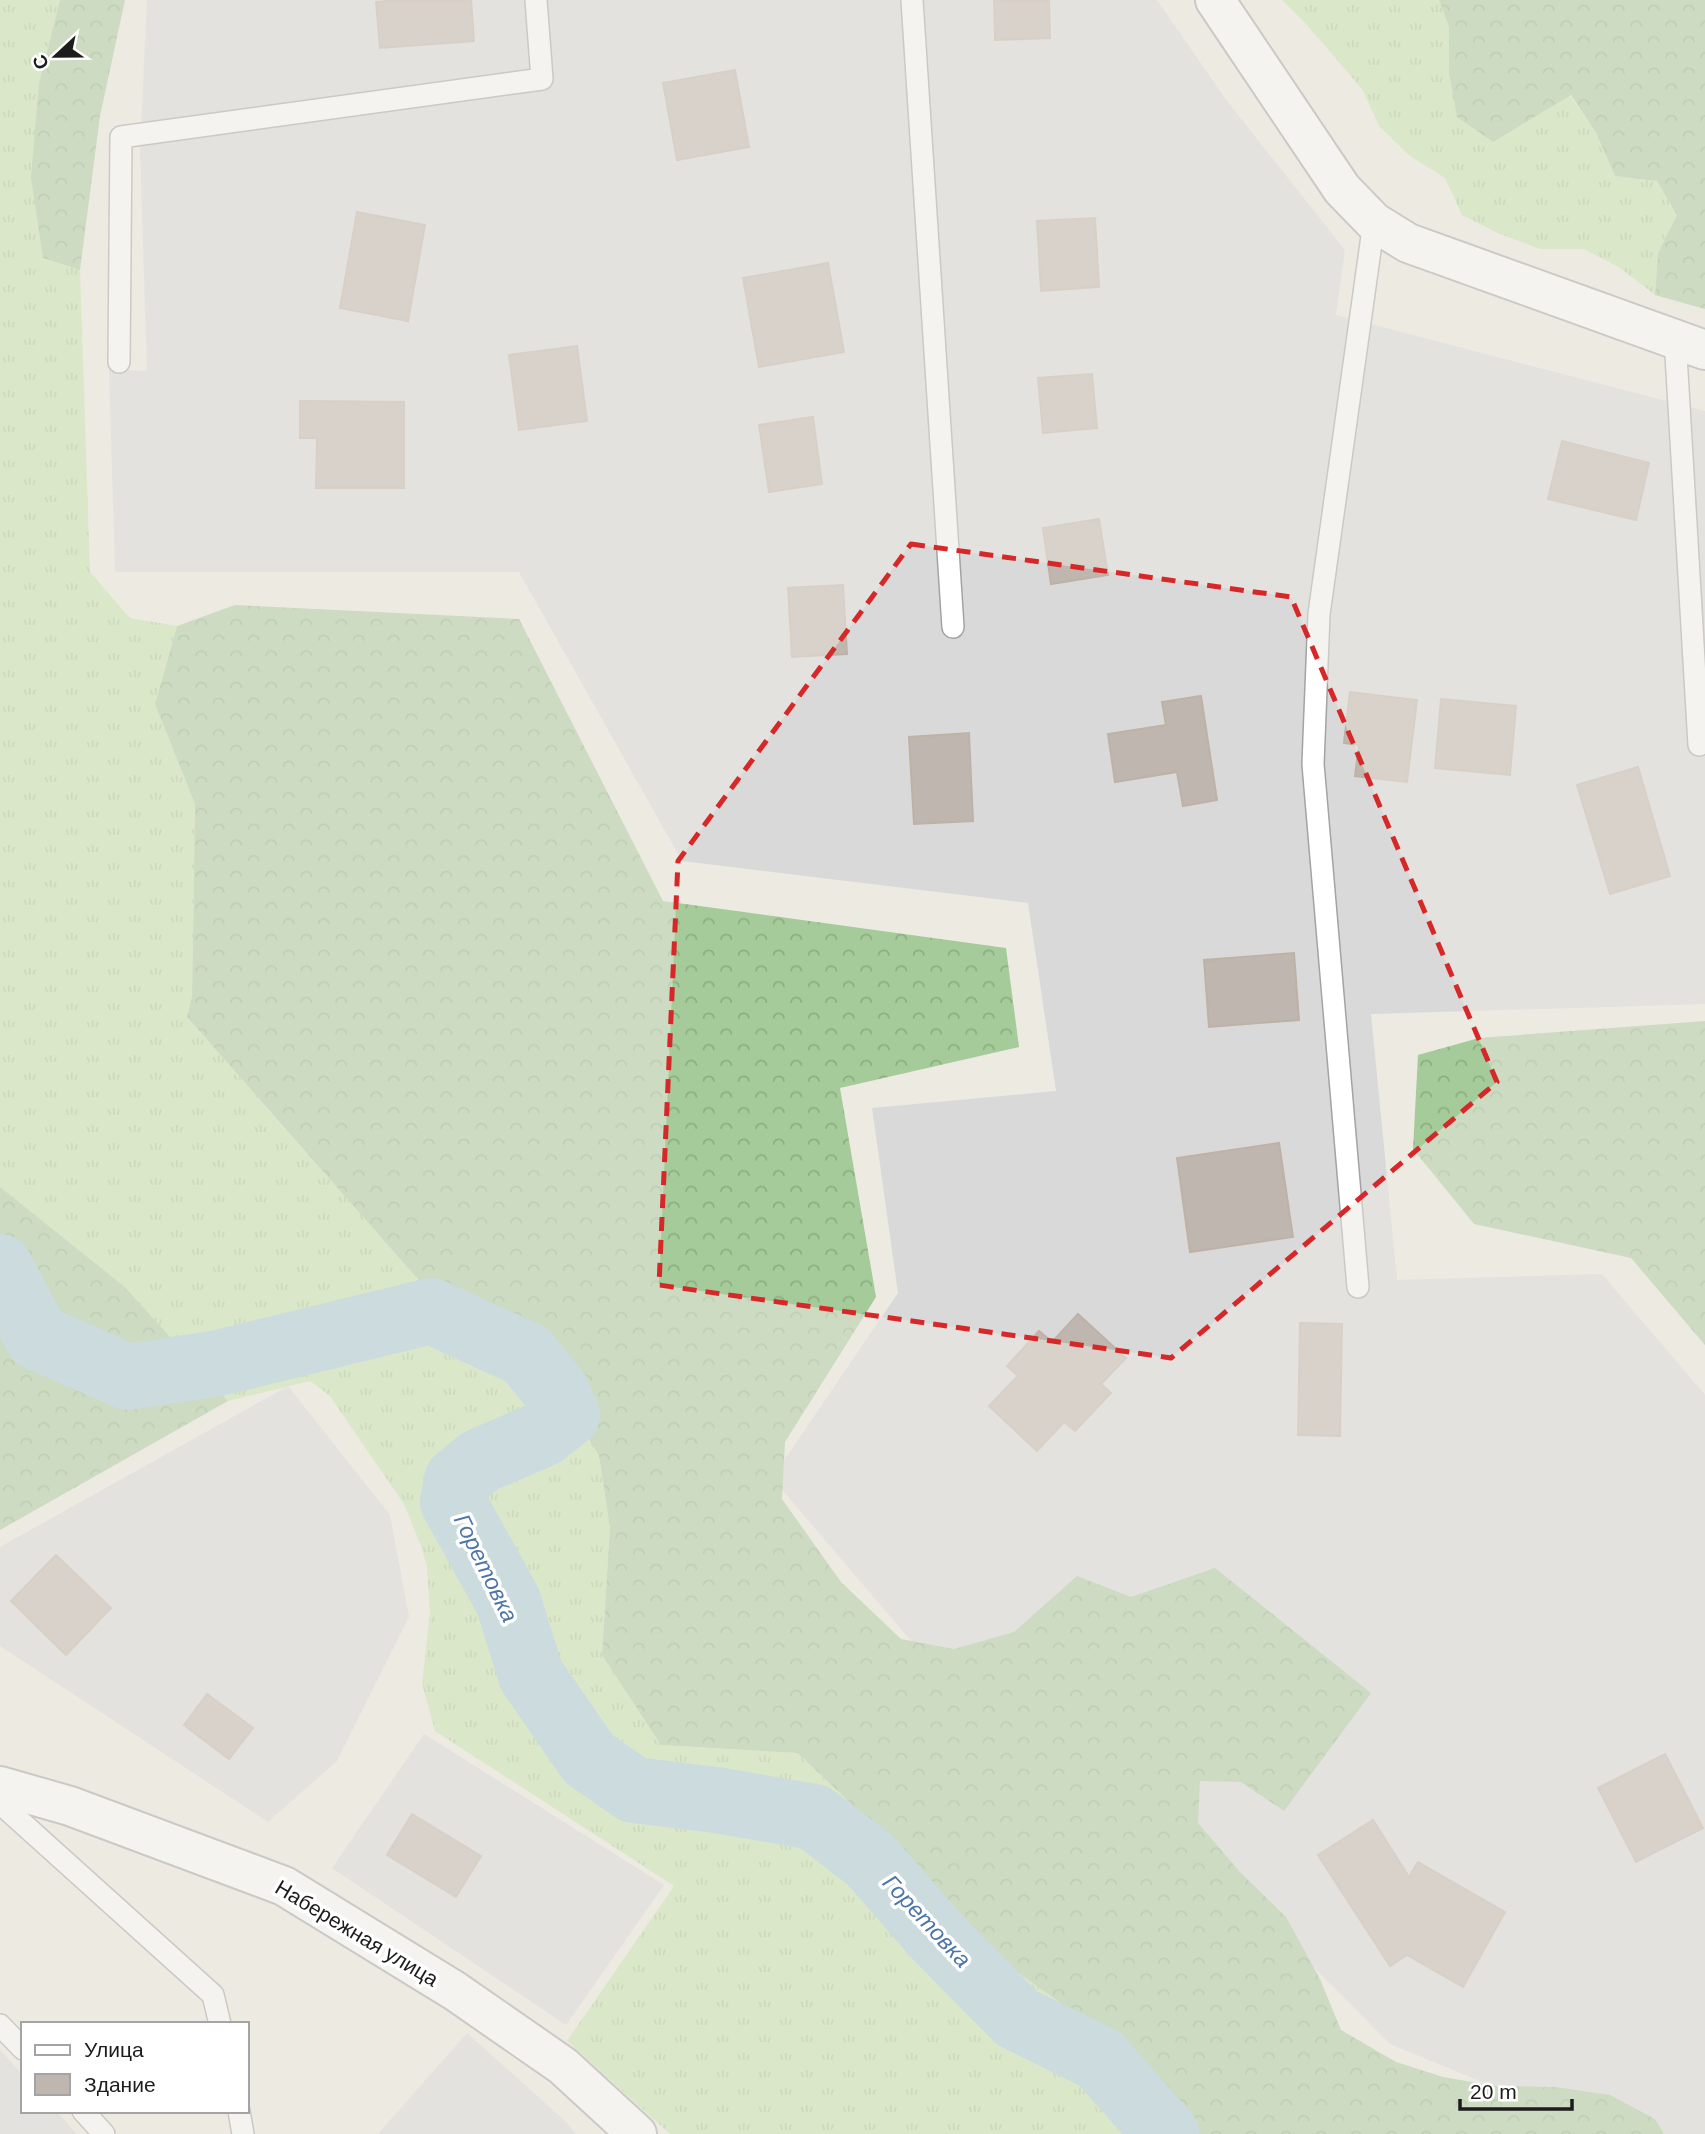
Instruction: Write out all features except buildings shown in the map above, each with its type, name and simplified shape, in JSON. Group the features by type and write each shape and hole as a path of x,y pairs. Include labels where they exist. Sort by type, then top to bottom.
{"street":[{"path":"1215,0 1342,189 1374,222 1408,243 1690,344"},
{"name":"Набережная улица","path":"0,1786 70,1806 284,1886 455,1991 552,2059 637,2134"}],"lane":[{"path":"119,362 121,137 542,79 536,0"},
{"path":"912,0 953,627"},
{"path":"1359,1287 1313,764 1320,614 1374,222"},
{"path":"1690,344 1699,745"},
{"path":"0,1803 213,1995 220,2022"},
{"path":"0,2025 21,2047"},
{"path":"84,2113 104,2134"},
{"path":"239,2113 243,2134"}],"highlighted area":[{"path":"911,544 1291,597 1497,1082 1171,1358 659,1285 678,861"}],"shaded area":[{"path":"147,0 1157,0 1227,101 1345,250 1336,315 1705,411 1705,1004 1371,1014 1397,1280 1602,1274 1705,1395 1705,2134 1609,2134 1390,2044 1217,1870 935,1669 772,1478 898,1293 872,1108 1056,1091 1028,903 682,861 519,572 115,572 109,369 147,371 140,151"},
{"path":"288,1386 390,1515 409,1617 337,1761 268,1822 0,1646 0,1547"},
{"path":"424,1734 664,1885 566,2025 332,1868"},
{"path":"467,2033 565,2121 576,2134 378,2134"},
{"path":"0,2050 21,2073 21,2113 58,2113 77,2134 0,2134"}],"green space":[{"path":"0,0 60,0 39,83 43,258 80,270 90,572 130,618 177,626 155,704 195,804 192,996 187,1017 423,1285 533,1336 599,1456 610,1528 602,1655 661,1745 798,1753 917,1867 992,1954 1132,2054 1185,2134 670,2134 567,2041 674,1886 435,1731 422,1684 430,1613 427,1566 421,1546 404,1504 329,1395 310,1381 228,1401 125,1287 0,1187"},
{"path":"60,0 125,0 100,116 80,270 43,258 31,177 39,83"},
{"path":"1282,0 1439,0 1449,27 1449,72 1570,95 1596,133 1615,176 1657,181 1677,215 1658,253 1655,295 1620,268 1584,249 1540,249 1500,234 1462,215 1445,178 1410,156 1379,126 1362,89"},
{"path":"1439,0 1705,0 1705,309 1655,295 1658,253 1677,215 1657,181 1615,176 1596,133 1571,95 1493,142 1457,117 1449,72 1449,27"},
{"path":"235,605 519,619 663,901 1006,948 1019,1047 840,1088 876,1297 785,1442 782,1499 841,1582 901,1639 954,1649 1014,1632 1077,1576 1131,1597 1215,1568 1371,1693 1284,1811 1241,1782 1200,1781 1198,1823 1240,1872 1286,1917 1320,1979 1341,2030 1396,2062 1443,2077 1496,2086 1555,2087 1610,2095 1655,2119 1664,2134 1185,2134 1132,2054 992,1954 917,1867 798,1753 661,1745 602,1655 610,1528 599,1456 533,1336 423,1285 187,1017 192,996 195,804 155,704 177,626"},
{"path":"1705,1021 1705,1345 1631,1258 1474,1224 1413,1149 1418,1055 1479,1038"},
{"path":"0,1187 125,1287 228,1401 0,1530"}],"waterway":[{"name":"Горетовка","path":"0,1267 37,1337 128,1377 218,1363 431,1311 527,1355 558,1394 567,1415 543,1434 480,1461 457,1480 453,1502 508,1601 531,1675 589,1759 634,1790 716,1800 814,1817 870,1860 939,1939 1017,2018 1100,2059 1166,2134"}]}
